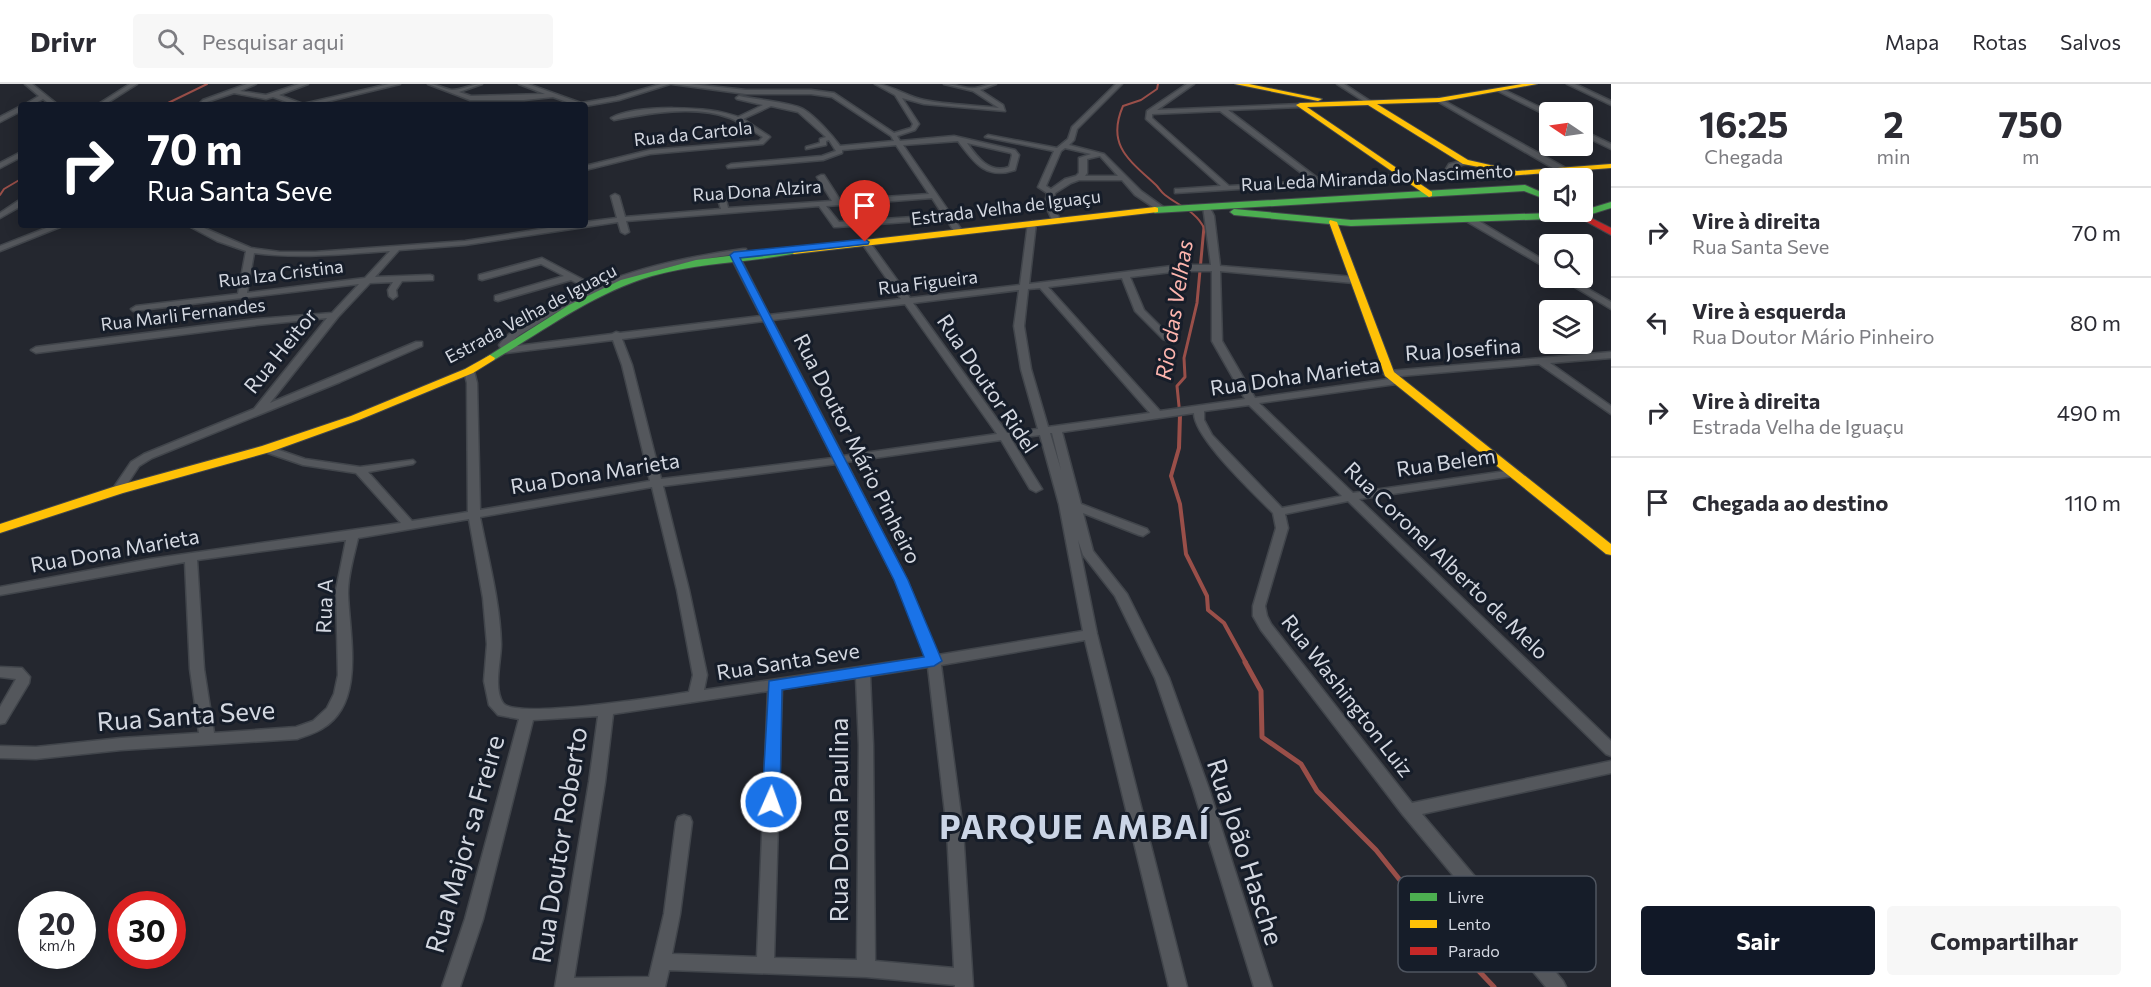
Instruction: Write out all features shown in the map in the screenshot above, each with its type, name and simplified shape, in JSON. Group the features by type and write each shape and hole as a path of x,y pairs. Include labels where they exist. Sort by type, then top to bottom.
{"main road":[{"path":"1238,84 1259,86 1345,104 1376,107 1439,100 1534,84"},
{"path":"1300,105 1345,104"},
{"path":"1300,105 1429,194"},
{"path":"1376,107 1466,162 1503,171 1539,170"},
{"path":"1578,168 1611,166"},
{"path":"1503,171 1522,182 1525,188 1539,194"},
{"name":"Rua Leda Miranda do Nascimento","path":"1236,208 1525,188"},
{"name":"Estrada Velha de Iguaçu","path":"1593,210 1609,207"},
{"name":"Estrada Velha de Iguaçu","path":"0,529 118,490 266,449 410,397 469,371 602,292 668,268 739,253 865,242 1168,209 1236,208 1333,222 1539,215"},
{"path":"1333,222 1392,377 1611,551"},
{"path":"1593,222 1611,232"}],"street":[{"path":"28,84 52,102"},
{"path":"105,102 134,84"},
{"path":"204,102 253,84"},
{"path":"233,91 262,98 305,84"},
{"path":"338,102 397,84"},
{"path":"431,84 477,98 554,95"},
{"path":"452,92 479,84"},
{"path":"522,84 573,102"},
{"path":"588,104 616,99 667,84"},
{"path":"675,84 702,88 829,94 893,135 959,232"},
{"path":"878,84 897,94 924,102 1002,110 1001,106 975,90 946,84"},
{"path":"975,90 993,84"},
{"path":"1051,192 1042,187 1061,148 1071,140 1074,128 1119,84"},
{"path":"1149,112 1191,84"},
{"path":"1340,84 1376,107"},
{"path":"1570,84 1611,103"},
{"path":"702,88 720,94 800,110 840,148"},
{"path":"1500,90 1539,110"},
{"path":"893,135 916,127 915,119 897,94"},
{"path":"274,95 294,102"},
{"path":"33,102 44,96"},
{"path":"1439,100 1559,168"},
{"path":"614,118 637,112 664,111 717,114 738,119 772,103"},
{"path":"1149,112 1300,105"},
{"path":"1222,109 1318,182"},
{"path":"0,120 18,110"},
{"path":"1149,112 1149,119 1227,188"},
{"name":"Rua da Cartola","path":"588,167 651,152 761,143 767,137 738,119"},
{"path":"933,132 964,132 1102,155 1138,193 1168,209"},
{"path":"808,148 821,146 824,144 822,140 831,138"},
{"path":"1593,138 1611,147"},
{"path":"840,148 960,139 1013,152 1016,155 1012,168 998,171 983,166 960,139"},
{"path":"731,166 823,159 838,154 840,148"},
{"path":"1079,178 1083,173 1083,158 1102,155"},
{"path":"0,166 18,156"},
{"path":"1454,174 1450,169 1452,166 1466,162"},
{"path":"1178,191 1503,171"},
{"path":"821,177 837,202"},
{"path":"1056,220 1049,204 1051,192 1068,181 1079,178 1123,178"},
{"path":"720,193 725,210"},
{"path":"615,196 625,232"},
{"name":"Rua Dona Alzira","path":"588,224 621,218 933,196"},
{"path":"820,203 837,225 947,217"},
{"path":"0,216 18,205"},
{"name":"Rua Coronel Alberto de Melo","path":"1201,208 1210,216 1217,341 1252,402 1611,750"},
{"path":"1469,219 1539,261"},
{"path":"1032,223 1022,287 1019,326 1026,369 1049,430 1070,505 1090,634 1178,987"},
{"path":"0,249 53,228"},
{"name":"Rua Dona Alzira","path":"197,228 220,240 250,250 280,254 315,254 465,243 563,228"},
{"name":"Rua Doutor Ridel","path":"865,242 1003,435 1036,489"},
{"name":"Rua Heitor","path":"118,490 135,464 141,459 258,411 334,315 398,247"},
{"path":"242,295 250,250"},
{"path":"506,350 504,345 509,338 594,289 654,266 696,257 739,253"},
{"name":"Rua Doutor Mário Pinheiro","path":"739,253 766,318 901,580 934,661 955,830 964,982"},
{"path":"482,277 539,261 594,289"},
{"name":"Rua Figueira","path":"506,350 1196,267 1354,280"},
{"path":"1125,275 1140,311 1166,337"},
{"path":"498,298 571,277"},
{"name":"Rua Iza Cristina","path":"136,309 369,280 430,278"},
{"path":"393,296 392,290 399,280"},
{"path":"1042,285 1161,414"},
{"path":"1581,288 1611,306"},
{"name":"Rua Marli Fernandes","path":"36,350 257,322 334,315"},
{"path":"616,335 627,365 658,483 700,675 695,698"},
{"path":"258,411 419,344"},
{"name":"Rua Josefina","path":"1392,377 1611,355"},
{"path":"1543,363 1611,411"},
{"path":"469,371 472,383 474,514 489,598 494,644 491,681 496,705 512,714 527,715"},
{"name":"Rua Doha Marieta","path":"1196,408 1252,402 1392,377"},
{"path":"1196,408 1207,436 1279,512"},
{"name":"Rua Dona Marieta","path":"0,591 191,557 410,526 658,483 840,460 1196,408"},
{"path":"266,449 303,462 360,470 409,462"},
{"path":"360,470 410,526"},
{"name":"Rua Belem","path":"1279,512 1352,497 1513,473"},
{"path":"1070,505 1143,532"},
{"name":"Rua João Hasche","path":"1070,505 1087,552 1121,594 1162,678 1201,789 1263,987"},
{"name":"Rua Washington Luiz","path":"1279,512 1282,528 1262,591 1260,616 1408,810 1464,876"},
{"name":"Rua A","path":"345,679 342,588 353,535"},
{"path":"191,557 197,669 207,738"},
{"name":"Rua Santa Seve","path":"527,715 606,710 695,698 1090,634"},
{"name":"Rua Dona Paulina","path":"862,671 866,745 866,969"},
{"path":"0,672 17,672 23,677 22,683 0,719"},
{"name":"Rua Santa Seve","path":"0,752 36,753 207,738 297,734 311,730 333,712 342,697 345,679"},
{"path":"765,965 775,685"},
{"name":"Rua Doutor Roberto","path":"566,987 606,710"},
{"name":"Rua Major sa Freire","path":"450,987 474,918 527,715"},
{"path":"1408,810 1611,767"},
{"path":"566,987 656,986 672,914 684,822"},
{"path":"662,962 866,969 964,982"},
{"name":"Rua Washington Luiz","path":"1544,972 1557,987"}],"waterway":[{"path":"170,102 207,84"},
{"name":"Rio das Velhas","path":"1158,84 1157,89 1141,100 1123,106 1118,120 1119,142 1123,151 1137,168 1164,194 1192,213 1204,228"},
{"path":"0,195 4,189 18,181"},
{"name":"Rio das Velhas","path":"1180,416 1177,386 1185,377 1184,358 1197,303 1204,228"},
{"name":"Rio das Velhas","path":"1180,416 1179,448 1171,476 1180,504 1186,554 1207,596 1208,610 1224,623 1246,663"},
{"name":"Rio das Velhas","path":"1245,662 1261,691 1262,737 1301,764 1317,791 1376,850 1398,878"},
{"name":"Rio das Velhas","path":"1480,972 1494,987"}],"traffic: fast":[{"path":"1155,210 1525,188 1539,194"},
{"path":"1234,212 1351,223 1579,215 1611,205"},
{"path":"490,358 587,299 624,282 696,263 794,251"}],"traffic: slow":[{"path":"1238,84 1318,99"},
{"path":"1300,105 1439,100 1534,84"},
{"path":"1370,103 1466,162 1513,171"},
{"path":"1300,105 1429,194"},
{"path":"1508,174 1611,166"},
{"path":"794,251 1155,210"},
{"path":"1333,222 1389,374 1611,551"},
{"path":"0,529 118,490 266,449 355,418 469,371 490,358"}],"traffic: jam":[{"path":"1592,222 1611,232"}],"district":[{"name":"PARQUE AMBAÍ","path":"1075,827"}],"route":[{"path":"771,802 775,685 934,661 901,580 734,255 865,242"}]}
